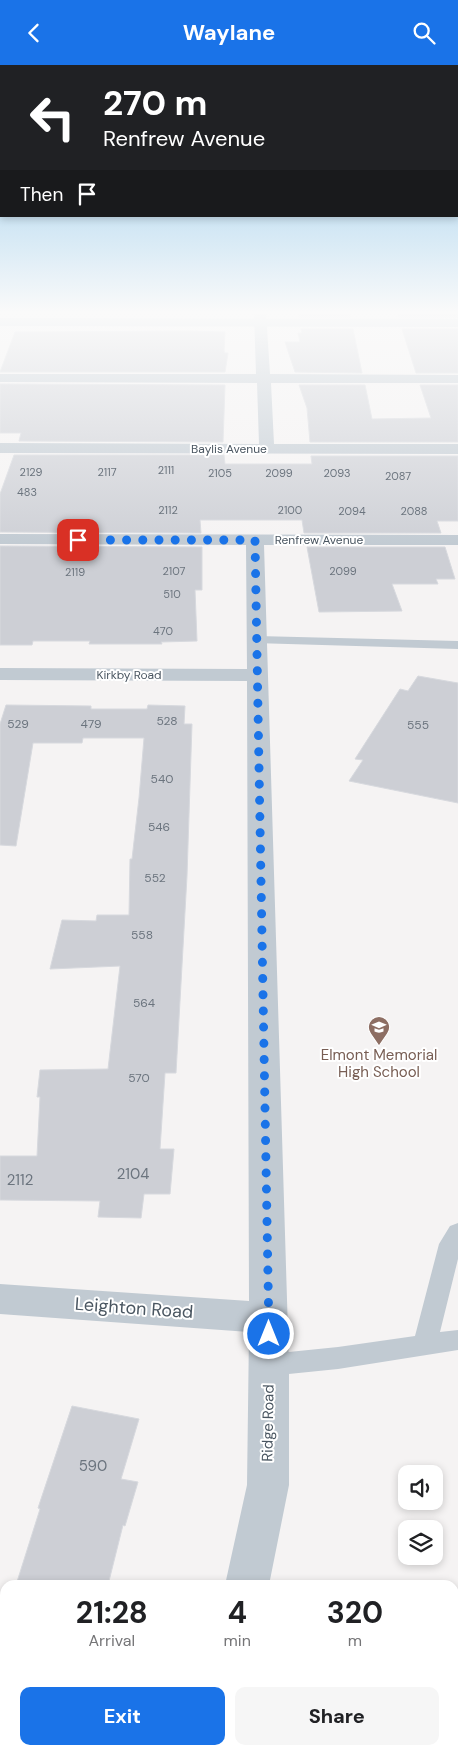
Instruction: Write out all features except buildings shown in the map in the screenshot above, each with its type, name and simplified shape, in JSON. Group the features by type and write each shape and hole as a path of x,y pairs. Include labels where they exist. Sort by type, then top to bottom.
{"street":[{"path":"265,392 267,449"},
{"name":"Baylis Avenue","path":"0,448 458,449"},
{"name":"Renfrew Avenue","path":"0,539 458,540"},
{"name":"Ridge Road","path":"248,1580 268,1485 269,1365 255,540"},
{"name":"Kirkby Road","path":"0,674 258,675"},
{"name":"Leighton Road","path":"0,1299 269,1318"}],"lane":[{"path":"257,639 458,645"},
{"path":"425,1345 450,1244 458,1232"},
{"path":"269,1365 338,1358 458,1340"}],"place":[{"name":"Elmont Memorial High School","path":"379,1046"}],"route":[{"path":"78,540 255,540 269,1334"}]}
